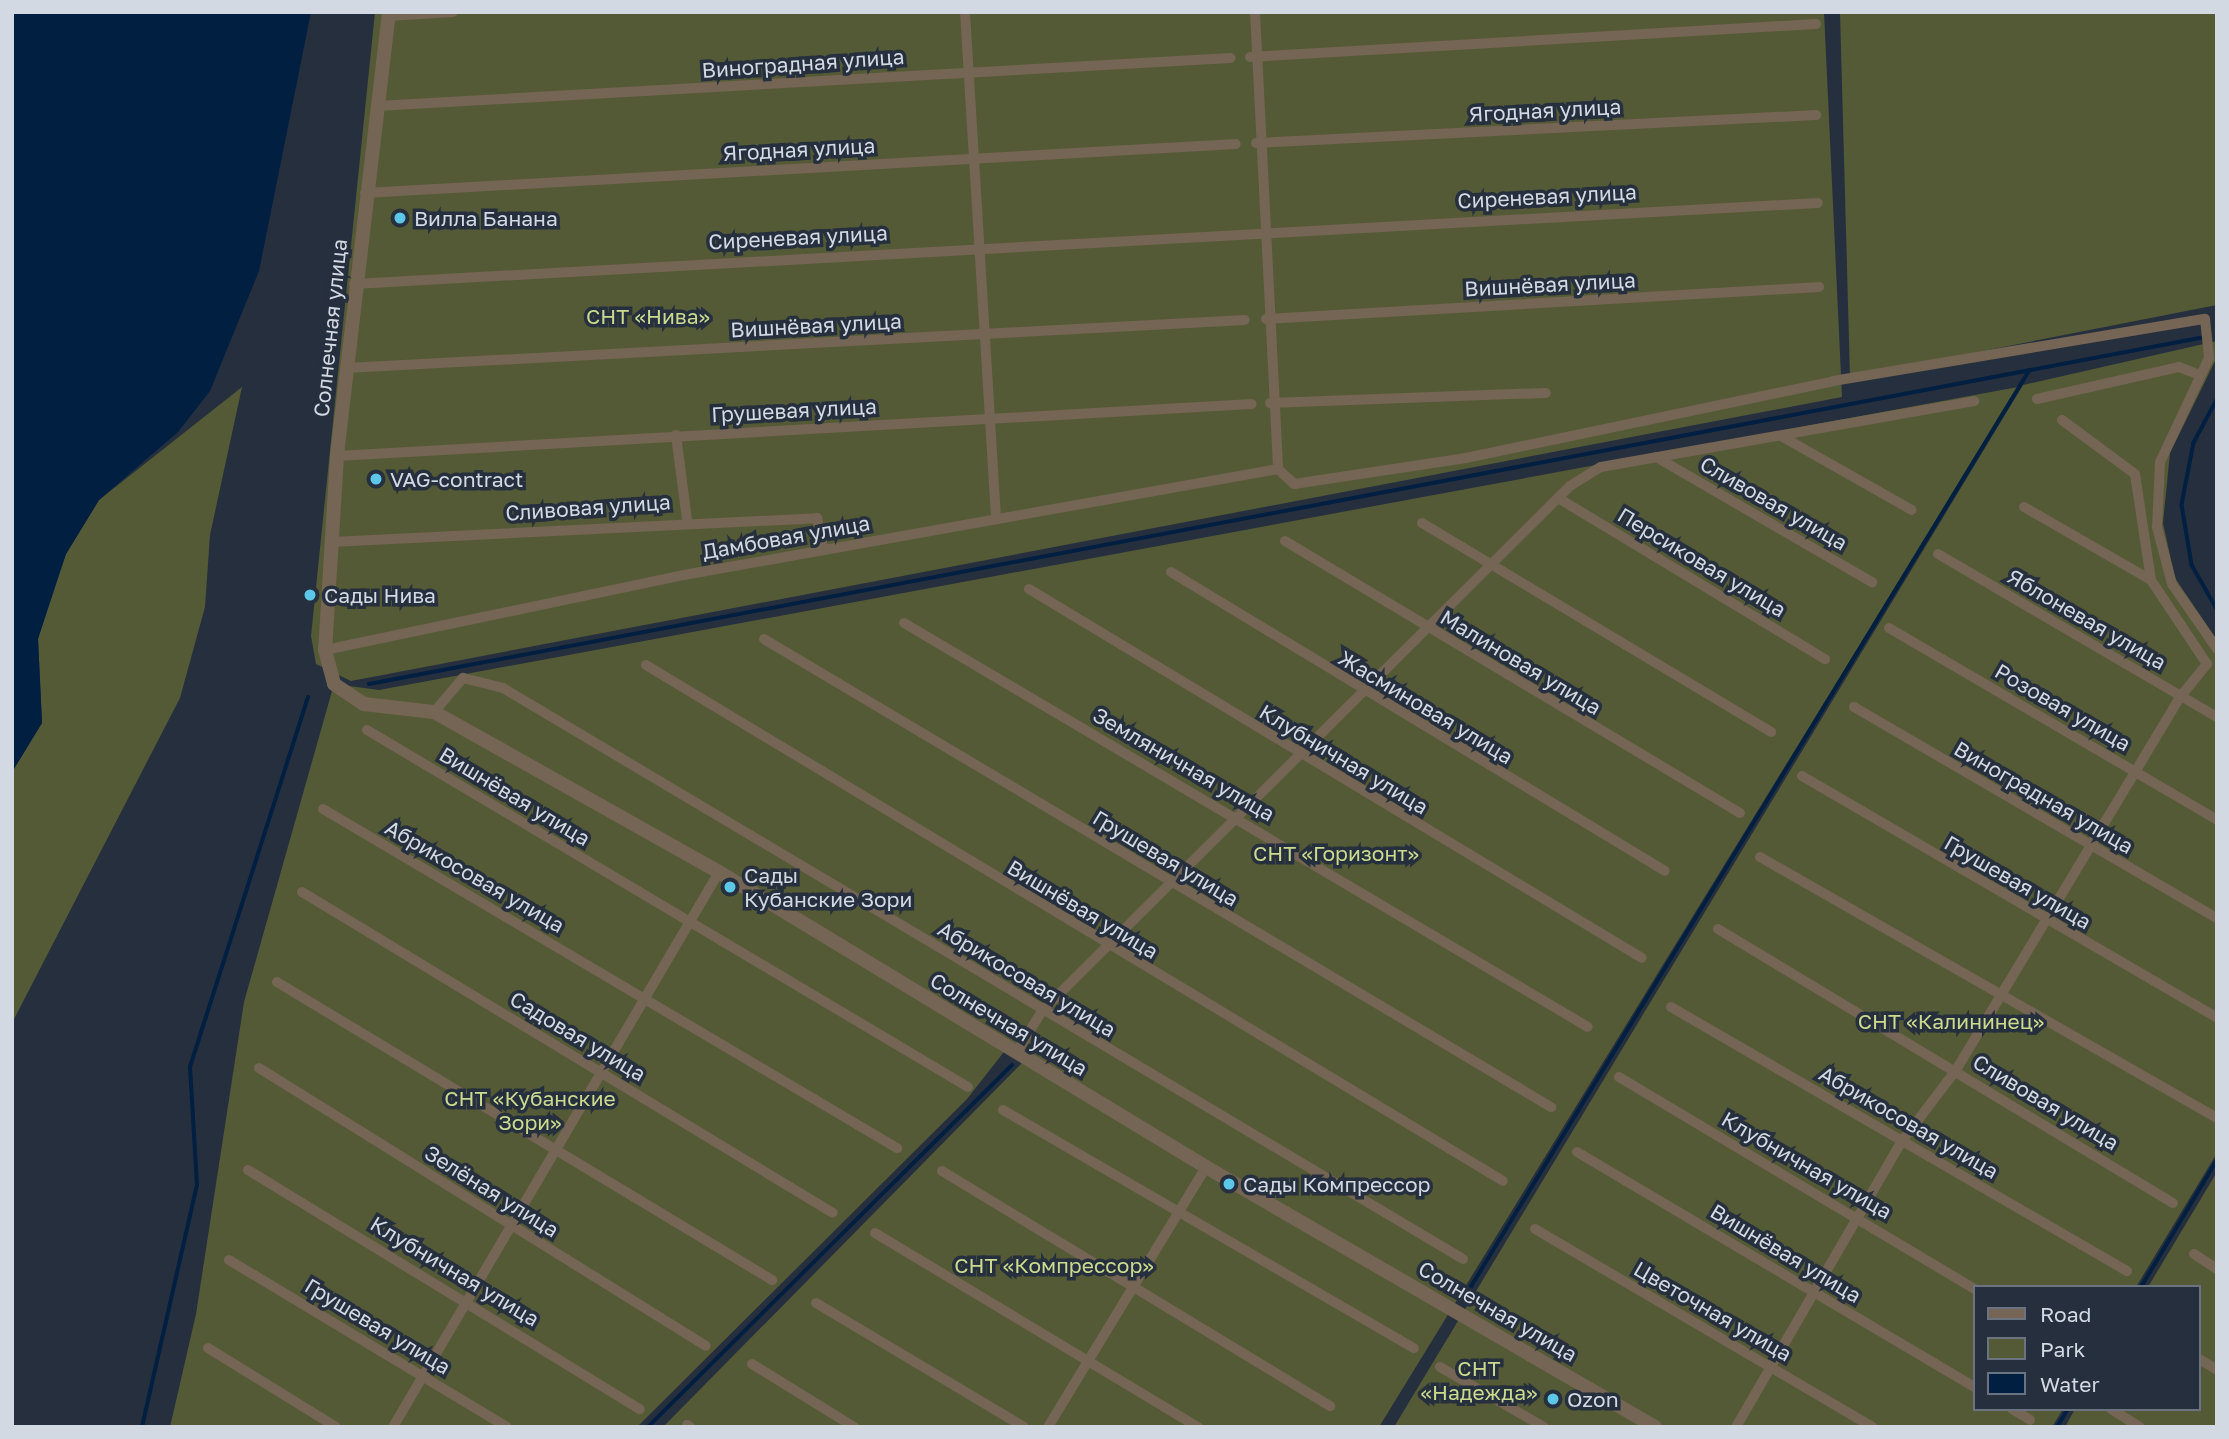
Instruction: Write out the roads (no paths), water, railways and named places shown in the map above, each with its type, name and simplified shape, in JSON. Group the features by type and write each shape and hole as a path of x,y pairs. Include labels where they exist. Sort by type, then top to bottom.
{"street":[{"path":"389,14 453,12"},
{"path":"965,12 996,518"},
{"path":"1255,12 1253,57 1278,469 1302,484 1466,458 1833,381 2188,317 2205,319 2210,331 2209,358 2160,462 2157,535 2172,584 2217,649"},
{"name":"Солнечная улица","path":"389,14 365,193 337,456 324,650 334,684 364,704 434,712 719,872 1206,1167 1655,1427"},
{"path":"1253,57 1816,24"},
{"name":"Виноградная улица","path":"377,106 1231,58"},
{"name":"Ягодная улица","path":"1258,143 1816,115"},
{"name":"Ягодная улица","path":"365,193 1236,144"},
{"name":"Сиреневая улица","path":"355,284 1278,229 1818,203"},
{"name":"Вишнёвая улица","path":"1268,319 1819,287"},
{"name":"Вишнёвая улица","path":"347,368 1245,320"},
{"path":"2037,398 2179,367 2200,375"},
{"path":"1272,403 1546,393"},
{"path":"1016,1053 1042,1011 1299,755 1429,630 1558,498 1601,467 1974,401"},
{"name":"Грушевая улица","path":"337,456 1252,404"},
{"path":"1736,1427 1902,1141 1956,1070 2181,696 2207,664 2151,580 2135,474 2062,419"},
{"path":"676,435 687,520"},
{"path":"1780,436 1912,510"},
{"name":"Сливовая улица","path":"1657,457 1872,582"},
{"name":"Дамбовая улица","path":"324,650 823,550 1278,469"},
{"name":"Персиковая улица","path":"1558,498 1825,659"},
{"path":"2024,507 2151,580"},
{"name":"Сливовая улица","path":"331,542 687,520 817,518 823,550"},
{"path":"1422,523 1771,732"},
{"name":"Малиновая улица","path":"1285,541 1429,630 1740,813"},
{"name":"Яблоневая улица","path":"1938,554 2217,717"},
{"name":"Жасминовая улица","path":"1171,572 1363,692 1665,871"},
{"name":"Клубничная улица","path":"1029,589 1299,755 1642,958"},
{"name":"Земляничная улица","path":"904,623 1588,1027"},
{"name":"Розовая улица","path":"1889,628 2217,820"},
{"name":"Грушевая улица","path":"764,639 1551,1107"},
{"name":"Вишнёвая улица","path":"646,665 1108,947 1503,1181"},
{"name":"Абрикосовая улица","path":"434,712 463,678 503,688 1463,1259"},
{"name":"Виноградная улица","path":"1854,707 2217,918"},
{"name":"Вишнёвая улица","path":"367,730 686,922 968,1087"},
{"name":"Грушевая улица","path":"1802,776 2047,922 2217,1018"},
{"name":"Абрикосовая улица","path":"323,809 897,1148"},
{"path":"1760,857 2217,1118"},
{"path":"393,1427 464,1298 555,1149 686,922 719,872"},
{"name":"Садовая улица","path":"302,892 833,1213"},
{"name":"Сливовая улица","path":"1717,929 1956,1070 2173,1203"},
{"path":"277,982 772,1280"},
{"name":"Абрикосовая улица","path":"1671,1007 2127,1271"},
{"name":"Зелёная улица","path":"259,1068 706,1346"},
{"name":"Клубничная улица","path":"1619,1077 1857,1216 1974,1288"},
{"path":"1003,1110 1415,1348"},
{"name":"Вишнёвая улица","path":"1577,1152 1974,1386"},
{"path":"1048,1427 1206,1167"},
{"name":"Клубничная улица","path":"248,1170 464,1298 640,1409"},
{"path":"942,1171 1330,1406"},
{"name":"Цветочная улица","path":"1535,1229 1872,1427"},
{"path":"875,1233 1198,1427"},
{"path":"2194,1254 2217,1269"},
{"name":"Грушевая улица","path":"229,1261 507,1427"},
{"path":"816,1303 1024,1427"},
{"path":"208,1348 336,1427"},
{"path":"2201,1360 2217,1370"},
{"path":"752,1364 855,1427"},
{"path":"1440,1367 1544,1427"},
{"path":"2015,1411 2030,1420"},
{"path":"2114,1411 2140,1427"}],"water":[{"path":"12,12 311,12 259,271 210,391 178,432 99,500 66,554 38,639 42,723 12,772"}],"waterway":[{"path":"369,684 2201,338"},
{"path":"1467,1293 2029,371"},
{"path":"2217,400 2194,443 2182,505 2192,565 2217,609"},
{"path":"142,1427 197,1185 190,1067 308,697"},
{"path":"648,1427 1012,1065"},
{"path":"2142,1285 2217,1160"},
{"path":"2057,1427 2067,1411"}],"place":[{"name":"Вилла Банана","path":"400,218"},
{"name":"VAG-contract","path":"376,479"},
{"name":"Сады Нива","path":"310,595"},
{"name":"Сады Кубанские Зори","path":"730,887"},
{"name":"Сады Компрессор","path":"1229,1184"},
{"name":"Ozon","path":"1553,1399"}],"park label":[{"name":"СНТ «Нива»","path":"648,316"},
{"name":"СНТ «Горизонт»","path":"1336,853"},
{"name":"СНТ «Калининец»","path":"1951,1021"},
{"name":"СНТ «Кубанские Зори»","path":"530,1110"},
{"name":"СНТ «Компрессор»","path":"1054,1265"},
{"name":"СНТ «Надежда»","path":"1479,1380"}]}
